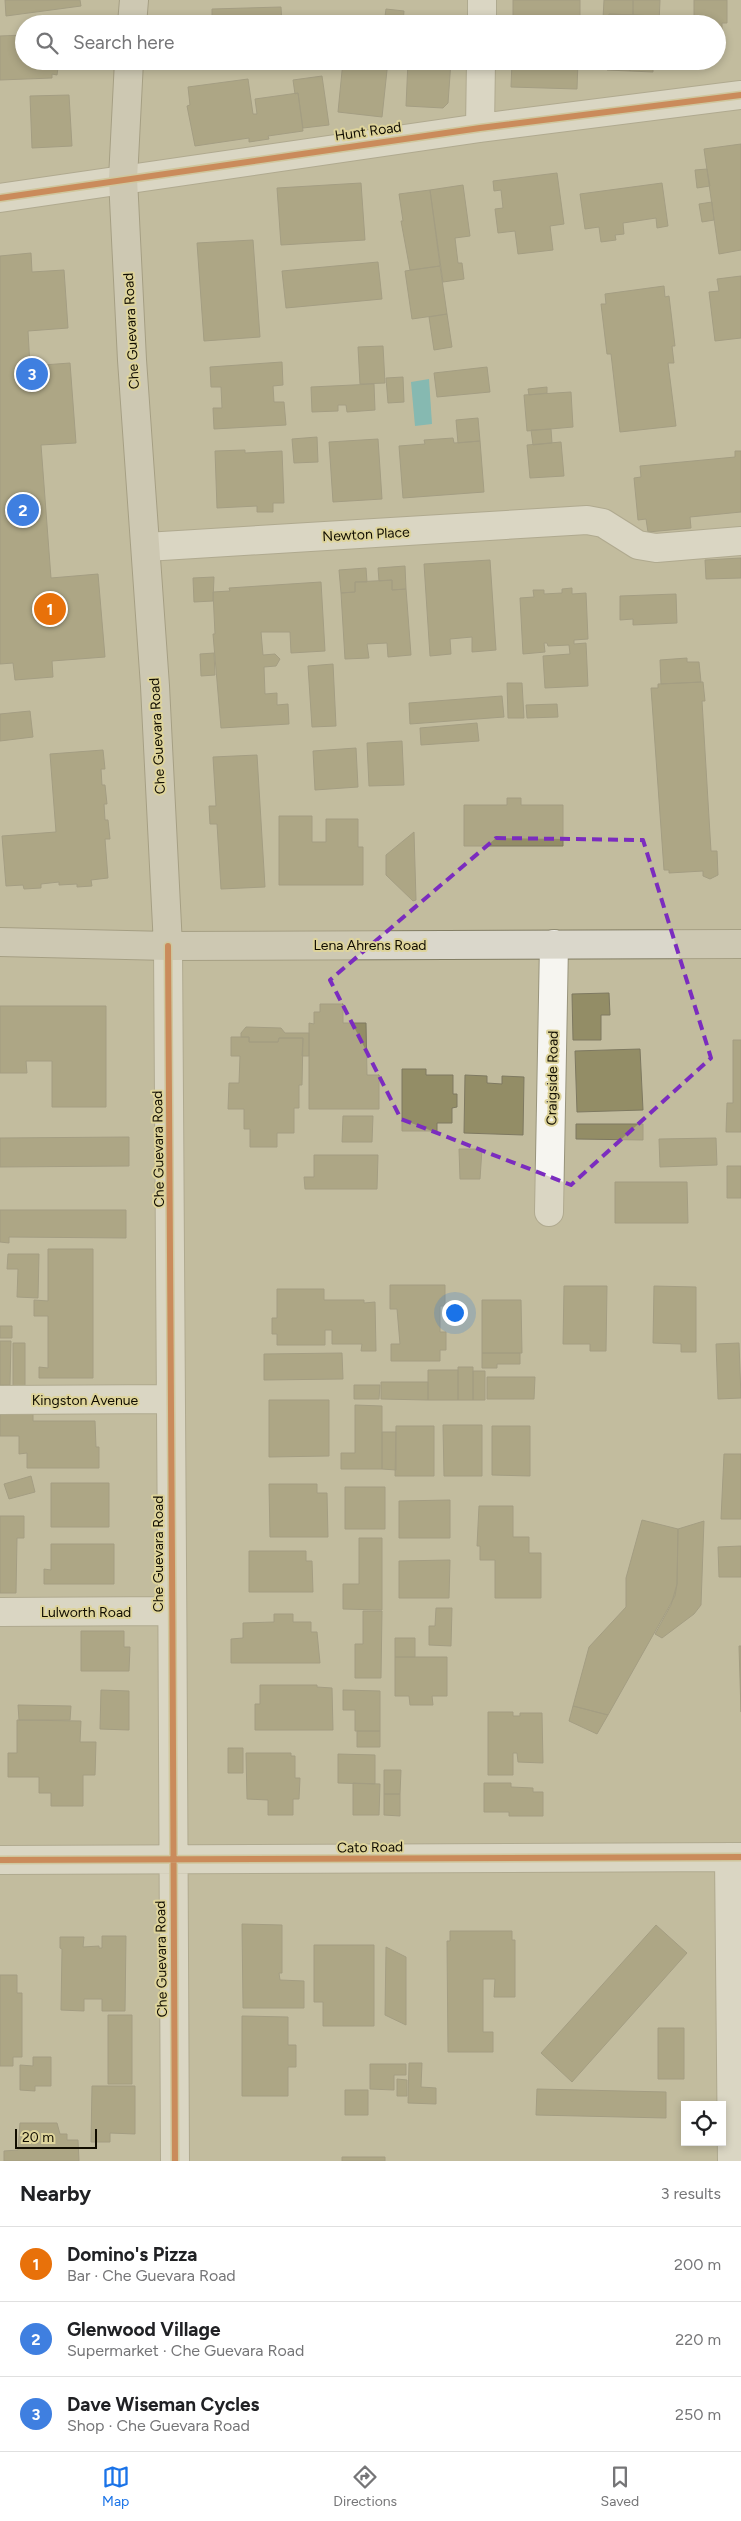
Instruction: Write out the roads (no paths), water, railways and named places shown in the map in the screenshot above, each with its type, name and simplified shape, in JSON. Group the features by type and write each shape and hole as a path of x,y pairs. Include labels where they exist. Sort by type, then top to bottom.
{"main road":[{"path":"133,15 134,0"},
{"name":"Che Guevara Road","path":"129,70 123,179 168,946"},
{"name":"Lena Ahrens Road","path":"0,942 168,946 741,944"}],"street":[{"path":"482,0 482,15"},
{"path":"480,128 481,70"},
{"name":"Hunt Road","path":"0,198 480,128 741,95"},
{"name":"Newton Place","path":"146,547 587,520 603,523 638,545 656,548 741,541"},
{"name":"Craigside Road","path":"549,1212 554,944"},
{"name":"Che Guevara Road","path":"168,946 172,1186 170,1399 175,2161"},
{"name":"Kingston Avenue","path":"0,1400 170,1399"},
{"name":"Lulworth Road","path":"0,1612 171,1611"},
{"path":"732,2161 735,1857"},
{"name":"Cato Road","path":"0,1860 173,1861 735,1857"}],"water":[{"path":"429,379 432,424 415,426 411,382"}],"place":[{"name":"Dave Wiseman Cycles","path":"32,374"},
{"name":"Glenwood Village","path":"23,510"},
{"name":"Domino's Pizza","path":"50,609"}]}
